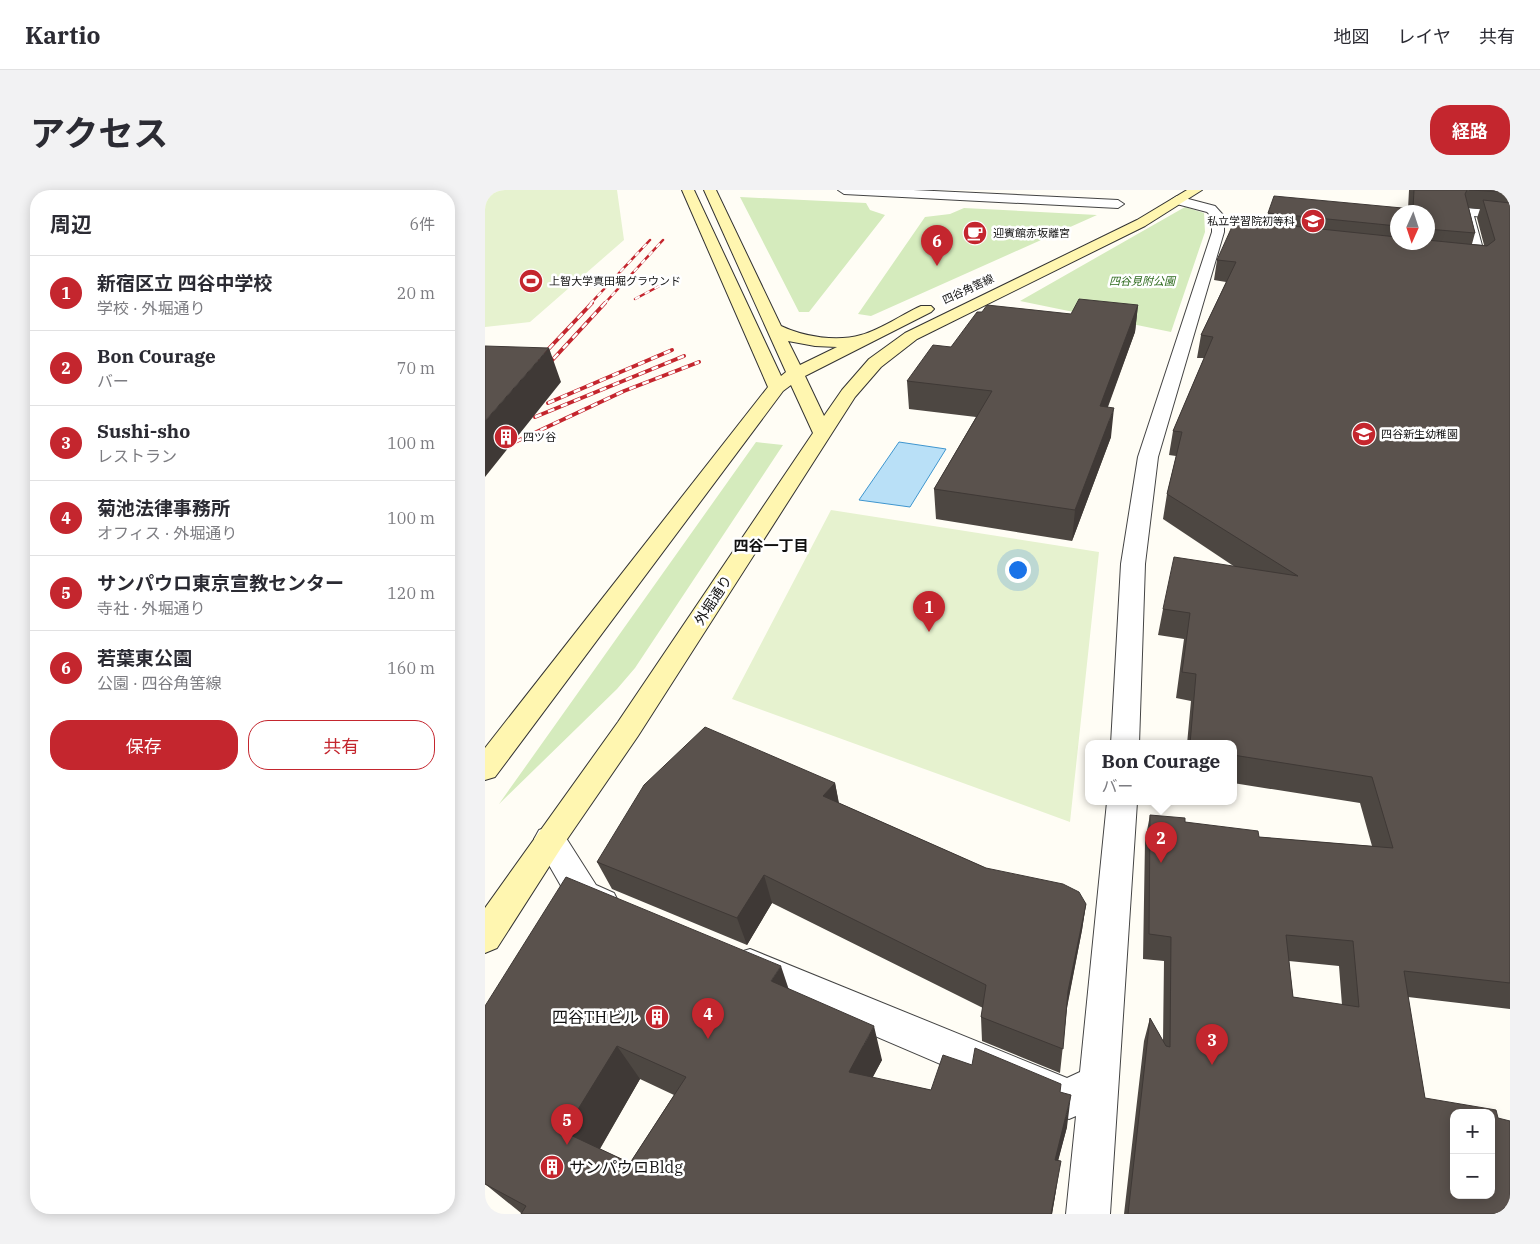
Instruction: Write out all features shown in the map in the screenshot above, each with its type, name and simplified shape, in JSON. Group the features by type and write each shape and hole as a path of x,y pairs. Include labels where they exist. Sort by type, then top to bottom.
{"main road":[{"path":"688,190 760,347 822,432"},
{"path":"485,769 786,381 788,358 710,190"},
{"name":"四谷角筈線","path":"822,432 862,376 893,348 911,336 1141,223 1171,203 1196,190"},
{"name":"四谷角筈線","path":"1101,226 1119,218 1171,203"},
{"name":"四谷角筈線","path":"786,381 941,302"},
{"path":"775,330 788,337 805,339 849,341 872,336"},
{"path":"760,347 788,358 826,359 875,348 911,336"},
{"name":"外堀通り","path":"485,937 550,839 628,729 822,432"}],"street":[{"path":"844,190 1118,204"},
{"path":"1125,740 1133,564 1148,458 1223,233 1218,216 1211,210 1171,203"},
{"path":"1440,256 1479,260 1467,212 1510,216"},
{"path":"1088,1214 1122,805"},
{"path":"550,839 584,896 630,915"},
{"path":"721,953 1069,1099 1099,1083"}],"green space":[{"name":"上智大学真田堀グラウンド","path":"485,190 617,190 624,240 530,322 485,327"},
{"path":"740,197 866,203 870,210 885,215 809,312 799,312"},
{"name":"四谷見附公園","path":"1185,207 1204,213 1205,232 1171,332 1020,301"},
{"path":"964,208 1097,215 871,316 858,314 925,217 950,214"},
{"path":"756,442 783,445 635,668 617,689 499,804"},
{"path":"831,510 1099,552 1070,822 732,699"}],"water":[{"path":"899,442 946,449 910,507 859,500"}],"building":[{"path":"1414,190 1467,190 1465,194 1475,233 1435,230 1435,205 1413,205"},
{"path":"1469,190 1510,190 1510,192"},
{"path":"1274,196 1390,207 1390,225 1268,213"},
{"path":"1483,200 1510,203 1510,983 1404,971 1425,1098 1490,1109 1450,1109 1450,1199 1495,1199 1496,1110 1498,1118 1510,1121 1510,1214 1128,1214 1150,1018 1166,1046 1170,1047 1171,937 1149,934 1150,815 1185,818 1185,822 1258,831 1259,837 1393,848 1372,777 1237,756 1237,740 1190,740 1196,674 1182,672 1190,613 1163,609 1174,557 1298,576 1167,494 1182,432 1173,431 1213,337 1201,335 1236,262 1217,260 1235,220 1390,236 1390,250 1435,250 1435,241 1487,246 1495,240","holes":["1286,935 1353,941 1359,1007 1293,997"]},
{"path":"1079,299 1138,305 1100,406 1114,408 1075,510 934,489 992,391 907,381 933,345 951,347 977,312 982,312 987,305 1071,314"},
{"path":"485,346 549,348 485,421"},
{"path":"705,727 835,783 823,796 986,868 1063,884 1079,892 1086,904 1068,991 1063,1049 981,1017 986,985 764,875 737,918 597,862 644,785"},
{"path":"566,877 781,966 771,981 874,1026 849,1072 931,1090 943,1055 972,1065 975,1048 1061,1084 1060,1092 1071,1095 1055,1160 1061,1161 1051,1214 521,1214 526,1206 485,1184 485,1006","holes":["617,1046 686,1077 630,1163 564,1132"]}],"railway":[{"path":"590,304 650,240"},
{"path":"604,304 663,240"},
{"path":"635,299 678,276"},
{"path":"539,359 592,303"},
{"path":"544,369 605,303"},
{"path":"548,403 672,350"},
{"path":"535,417 684,356"},
{"path":"515,442 624,391 699,362"}],"place":[{"name":"私立学習院初等科","path":"1313,221"},
{"name":"迎賓館赤坂離宮","path":"975,233"},
{"name":"若葉東公園","path":"937,266"},
{"name":"上智大学真田堀グラウンド","path":"531,281"},
{"name":"四谷新生幼稚園","path":"1364,434"},
{"name":"四ツ谷","path":"506,437"},
{"name":"新宿区立 四谷中学校","path":"929,632"},
{"name":"Bon Courage","path":"1161,863"},
{"name":"四谷THビル","path":"657,1017"},
{"name":"菊池法律事務所","path":"708,1039"},
{"name":"Sushi-sho","path":"1212,1065"},
{"name":"サンパウロ東京宣教センター","path":"567,1145"},
{"name":"サンパウロBldg","path":"552,1167"}],"district":[{"name":"四谷一丁目","path":"771,545"}]}
